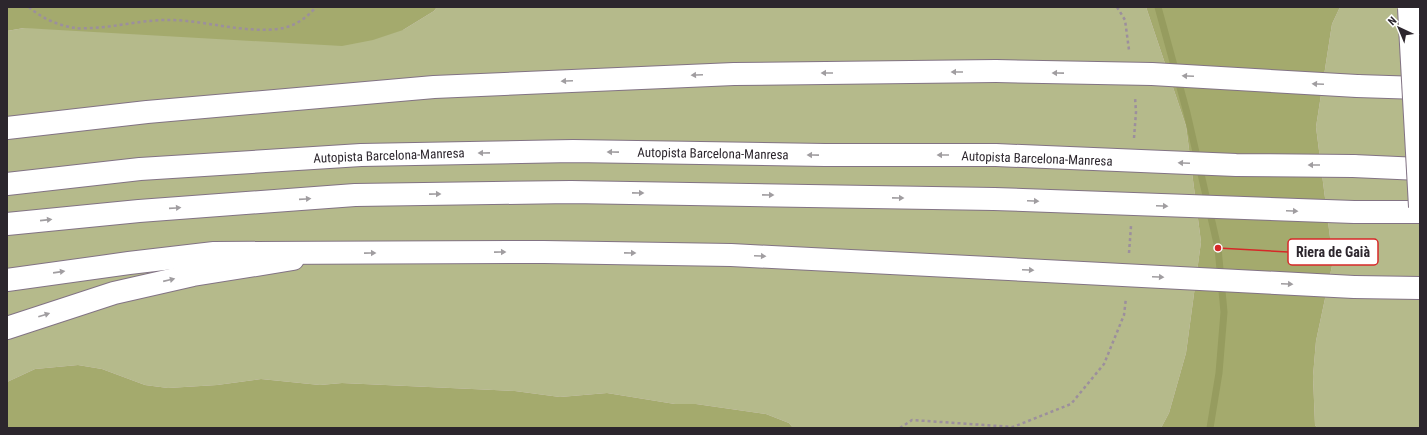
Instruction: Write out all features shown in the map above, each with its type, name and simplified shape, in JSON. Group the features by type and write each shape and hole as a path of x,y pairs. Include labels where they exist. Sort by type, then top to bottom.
{"main road":[{"path":"1409,8 1420,207"},
{"path":"7,128 147,112 434,87 734,74 996,71 1152,74 1357,86 1420,88"},
{"name":"Autopista Barcelona-Manresa","path":"7,184 140,170 361,155 573,151 825,155 996,155 1236,165 1353,166 1420,169"},
{"path":"7,224 139,211 355,195 571,192 994,199 1354,212 1420,212"},
{"path":"7,280 214,253 332,254 544,252 732,254 1354,287 1420,288"},
{"path":"7,328 114,293 193,275 332,254"}],"path":[{"path":"29,7 52,22 76,28 100,28 148,21 172,20 252,29 278,29 293,25 309,16 316,7"},
{"path":"900,428 912,420 966,424"}],"green space":[{"path":"7,7 437,7 434,11 403,30 373,40 342,46 24,28 7,31"},
{"path":"437,7 1146,7 1186,126 1201,242 1186,353 1169,413 1161,428 793,428 789,423 766,414 696,404 675,404 607,393 560,397 515,391 342,383 320,385 261,379 217,385 168,388 145,385 102,369 78,365 35,369 7,382 7,31 24,28 403,30 434,11"},
{"path":"1146,7 1340,7 1332,24 1316,127 1333,261 1316,341 1313,376 1315,425 1317,428 1161,428 1169,413 1186,353 1201,242 1186,126"},
{"path":"1340,7 1420,7 1420,428 1317,428 1315,425 1313,376 1316,341 1333,261 1316,127 1332,24"},
{"path":"78,365 102,369 145,385 168,388 217,385 261,379 320,385 342,383 515,391 560,397 607,393 675,404 696,404 766,414 789,423 793,428 7,428 7,382 35,369"}],"waterway":[{"path":"1158,7 1187,113 1218,248 1224,312 1219,373 1210,428"}],"place":[{"name":"Riera de Gaià","path":"1218,248"}]}
